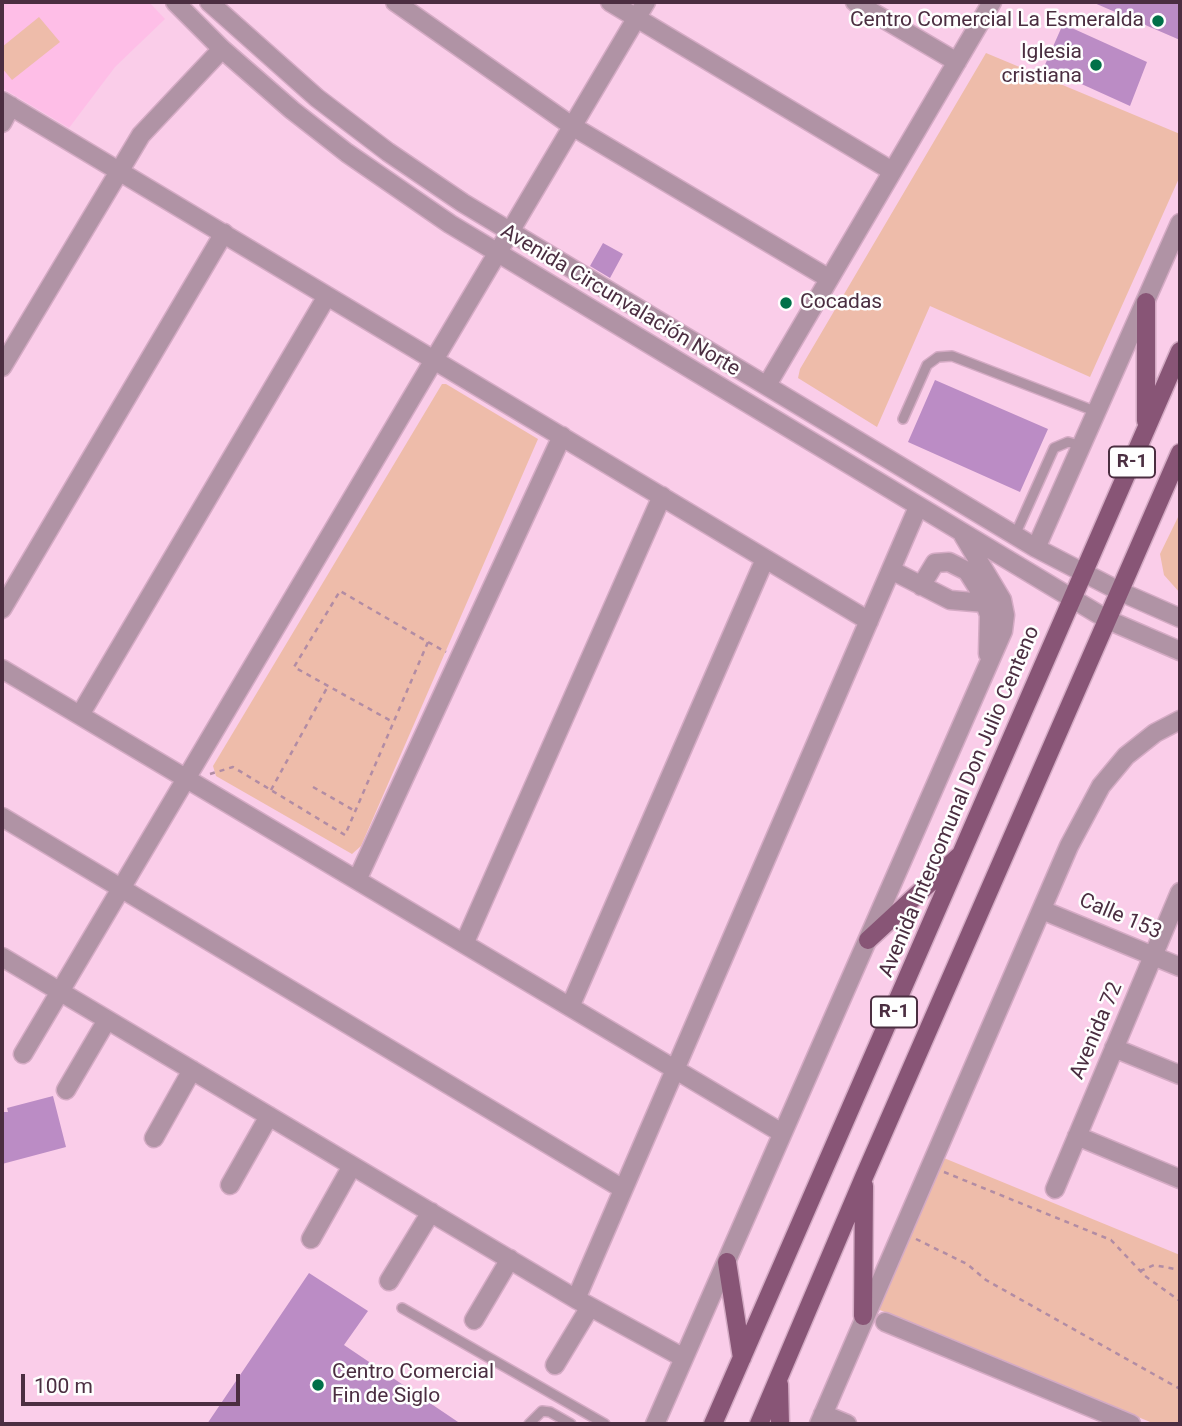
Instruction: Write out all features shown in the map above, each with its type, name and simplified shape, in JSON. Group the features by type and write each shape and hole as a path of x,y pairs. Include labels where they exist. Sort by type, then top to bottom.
{"main road":[{"path":"1146,302 1146,429"},
{"name":"Avenida Intercomunal Don Julio Centeno","path":"713,1424 1180,351"},
{"name":"R-1","path":"759,1424 1180,453"},
{"path":"868,940 964,852"},
{"path":"863,1316 864,1177"},
{"path":"727,1262 742,1358"},
{"path":"779,1377 780,1424"}],"street":[{"name":"Avenida Circunvalación Norte","path":"175,2 222,49 347,153 496,254 1108,620 1180,651"},
{"name":"Avenida Circunvalación Norte","path":"209,2 317,98 378,145 509,231 1037,548 1121,592 1180,618"},
{"path":"395,2 572,126 828,278"},
{"path":"610,2 892,171"},
{"path":"23,1054 646,2"},
{"path":"855,2 957,62"},
{"path":"767,385 992,2"},
{"path":"2,367 141,135 222,49"},
{"path":"2,123 6,104 869,621"},
{"path":"1037,548 1180,223"},
{"path":"2,609 225,233"},
{"path":"80,715 327,296"},
{"path":"357,880 562,436"},
{"path":"464,944 662,496"},
{"path":"555,1365 583,1303 623,1189 918,507"},
{"path":"949,562 963,535"},
{"name":"Avenida Intercomunal Don Julio Centeno","path":"656,1424 1003,631 1005,615 1002,600 963,535"},
{"path":"569,1007 765,558"},
{"path":"921,586 935,563 949,562 967,571 985,603 990,629 987,666"},
{"path":"891,570 950,600 985,603"},
{"path":"2,669 782,1133"},
{"path":"848,1424 821,1419 863,1316 1069,846 1101,786 1126,756 1155,733 1180,720"},
{"path":"2,817 623,1189"},
{"name":"Avenida 72","path":"1055,1189 1180,891"},
{"name":"Calle 153","path":"1042,909 1180,967"},
{"path":"2,957 583,1303 684,1358"},
{"path":"66,1090 107,1020"},
{"path":"1114,1048 1180,1075"},
{"path":"154,1138 192,1070"},
{"path":"230,1185 269,1116"},
{"path":"1077,1136 1180,1179"},
{"path":"311,1239 352,1166"},
{"path":"389,1281 431,1212"},
{"path":"474,1320 510,1259"},
{"path":"885,1322 1131,1424"}],"lane":[{"path":"903,419 927,365 938,357 945,356 952,356 1097,412"},
{"path":"1015,535 1054,448 1068,442 1082,446"},
{"path":"402,1308 605,1424"},
{"path":"529,1424 542,1411 550,1412 572,1424"}],"path":[{"path":"393,722 294,667 340,591 459,659"},
{"path":"187,780 233,767 345,835 428,642"},
{"path":"271,790 328,686"},
{"path":"313,787 355,811"},
{"path":"929,1166 1111,1240 1140,1271 1180,1301"},
{"path":"900,1232 967,1264 986,1280 1180,1390"},
{"path":"1140,1271 1154,1265 1180,1270"}],"shaded area":[{"path":"2,2 149,2 165,19 115,67 69,128 2,88"},
{"path":"39,17 60,42 12,80 2,68 2,47"},
{"path":"986,53 1180,134 1180,176 1090,377 930,306 877,427 798,378 800,369"},
{"path":"442,384 538,439 361,846 352,854 216,776 213,766"},
{"path":"1180,513 1180,593 1164,575 1160,554"},
{"path":"939,1156 1180,1255 1180,1424 1155,1424 875,1308"}],"building":[{"name":"Centro Comercial La Esmeralda","path":"1092,2 1180,2 1180,40"},
{"name":"Iglesia cristiana","path":"1063,24 1147,62 1130,106 1044,67"},
{"path":"603,243 623,254 610,278 590,266"},
{"path":"935,380 1048,429 1020,492 908,442"},
{"path":"53,1096 66,1147 2,1164 2,1112 8,1112 7,1108"},
{"name":"Centro Comercial Fin de Siglo","path":"309,1273 368,1311 344,1345 461,1424 207,1424"}],"place":[{"name":"Centro Comercial La Esmeralda","path":"1158,21"},
{"name":"Iglesia cristiana","path":"1096,65"},
{"name":"Cocadas","path":"786,303"},
{"name":"Centro Comercial Fin de Siglo","path":"318,1385"}]}
